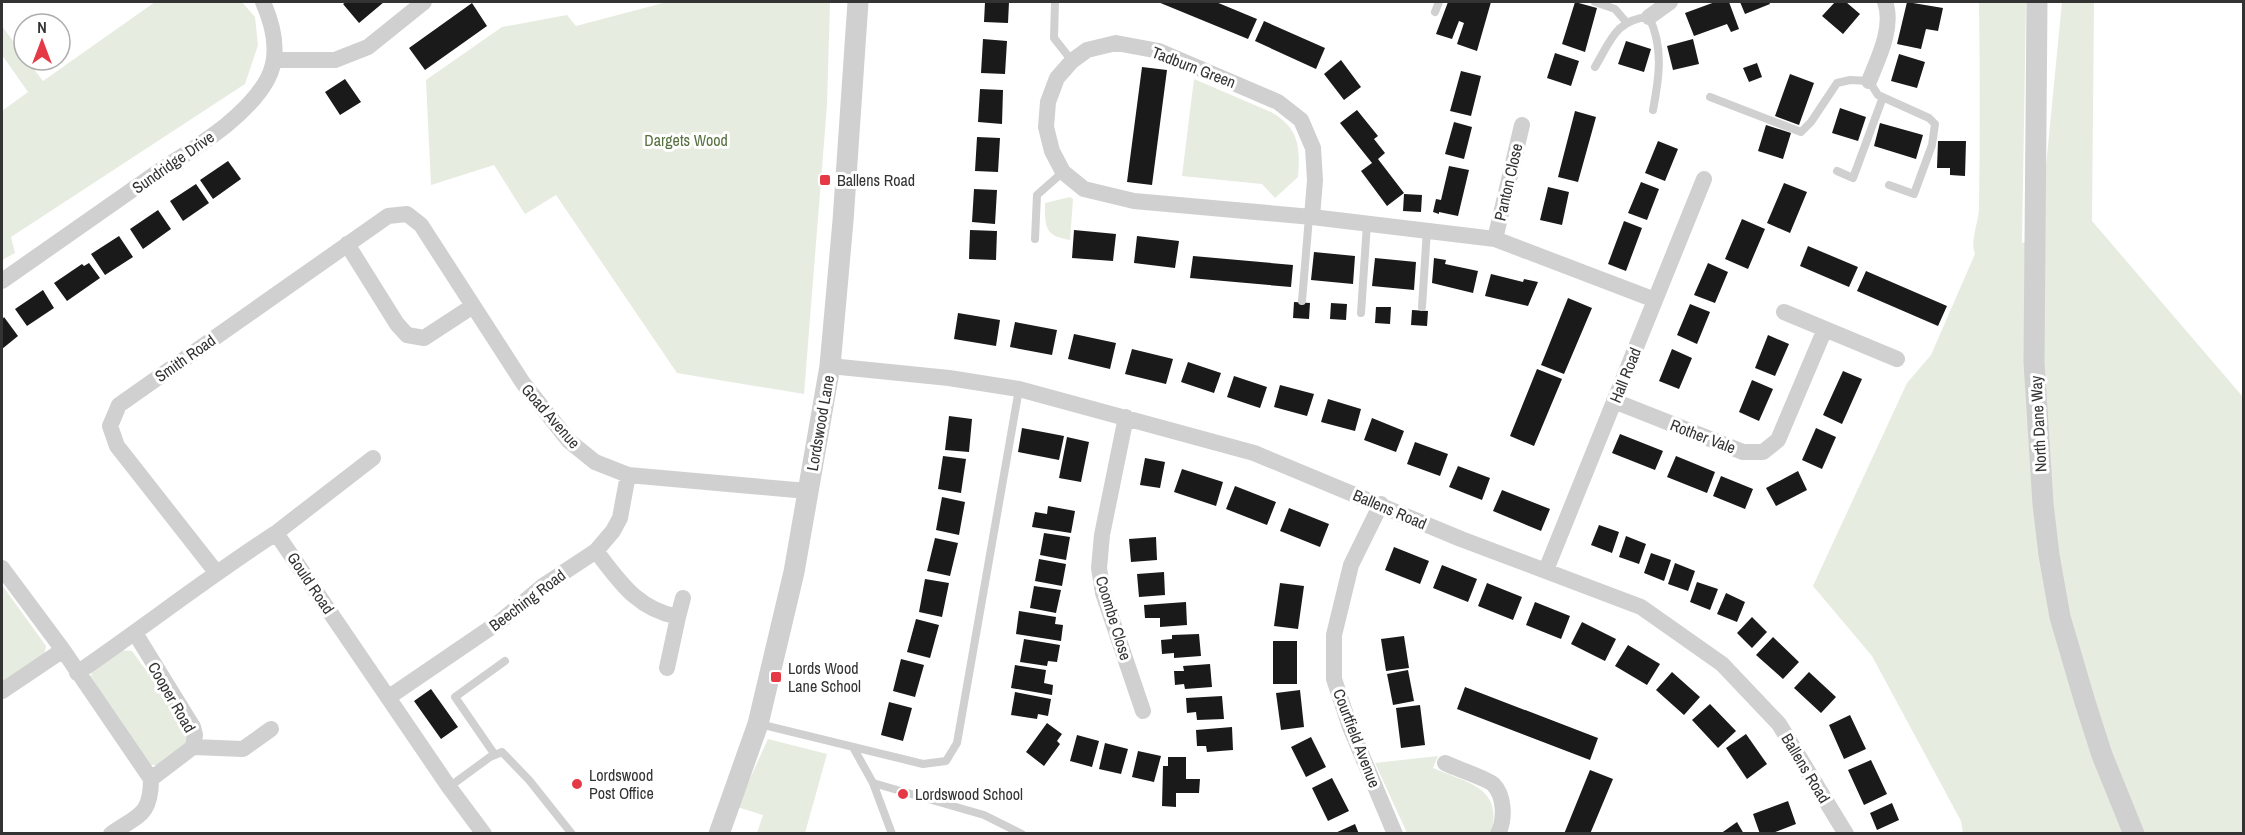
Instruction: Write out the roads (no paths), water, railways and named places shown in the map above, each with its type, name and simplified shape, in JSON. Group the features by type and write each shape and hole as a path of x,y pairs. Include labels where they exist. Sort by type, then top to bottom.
{"street":[{"name":"Sundridge Drive","path":"2,281 213,134 253,102 275,60 273,24 263,2"},
{"path":"275,60 335,60 368,47 424,2"},
{"name":"Lordswood Lane","path":"719,834 758,724 794,572 830,366 858,2"},
{"path":"1649,17 1670,2"},
{"path":"1869,81 1882,48 1888,11 1885,2"},
{"name":"North Dane Way","path":"2037,2 2034,362 2043,504 2060,616 2102,755 2134,834"},
{"name":"Tadburn Green","path":"1310,217 1315,180 1313,148 1301,120 1278,102 1159,51 1116,43 1087,50 1057,78 1048,102 1046,127 1052,151 1063,172 1084,189 1134,201 1310,217 1495,239 1655,300"},
{"name":"Panton Close","path":"1495,239 1522,125"},
{"name":"Hall Road","path":"1546,570 1704,179"},
{"name":"Smith Road","path":"216,572 117,446 110,426 119,405 388,216 407,214 421,225"},
{"name":"Goad Avenue","path":"421,225 523,383 569,441 595,462 628,475 807,491"},
{"path":"347,243 397,324 407,335 424,338 473,306"},
{"path":"1784,312 1897,359"},
{"name":"Rother Vale","path":"1614,401 1743,452 1763,452 1778,440 1825,329"},
{"name":"Ballens Road","path":"830,366 1020,388 1254,453 1461,539 1641,607 1722,664 1779,724 1846,834"},
{"name":"Coombe Close","path":"1126,417 1098,563 1103,593 1143,711"},
{"path":"77,673 216,572 276,533 373,458"},
{"name":"Beeching Road","path":"389,698 502,620 543,586 596,550 613,531 620,518 628,475"},
{"name":"Courtfield Avenue","path":"1380,504 1351,565 1334,635 1334,679 1350,728 1395,834"},
{"name":"Gould Road","path":"276,533 477,831"},
{"path":"596,550 622,586 642,603 660,612 678,617"},
{"path":"2,568 63,650 151,779 151,797 146,810 111,834"},
{"path":"668,668 683,598"},
{"name":"Cooper Road","path":"135,633 193,728 195,735 193,747 151,779"},
{"path":"2,691 63,650"},
{"path":"193,747 243,749 272,729"},
{"path":"1445,764 1492,784 1499,796 1503,819 1498,834"}],"lane":[{"path":"1055,2 1054,38 1072,62"},
{"path":"1435,12 1439,2"},
{"path":"1595,2 1615,9 1627,22"},
{"path":"1595,67 1614,34 1623,24 1649,17 1658,41 1660,60 1653,110"},
{"path":"1710,97 1801,132 1811,122 1837,83 1850,80 1869,81 1878,95 1929,118 1935,124 1932,145 1914,194 1889,184"},
{"path":"1837,171 1853,177 1883,98"},
{"path":"1035,239 1037,195 1063,172"},
{"path":"1302,301 1310,217"},
{"path":"1361,313 1367,224"},
{"path":"1422,307 1427,230"},
{"path":"758,724 923,764 946,761 957,743 1020,388"},
{"path":"495,755 455,697 504,661"},
{"path":"854,748 873,783 892,834"},
{"path":"449,787 502,752 529,780 572,834"},
{"path":"873,783 984,814 1022,834"}],"place":[{"name":"Ballens Road","path":"825,180"},
{"name":"Lords Wood Lane School","path":"776,677"},
{"name":"Lordswood Post Office","path":"577,784"},
{"name":"Lordswood School","path":"903,794"}],"park label":[{"name":"Dargets Wood","path":"686,140"}]}
